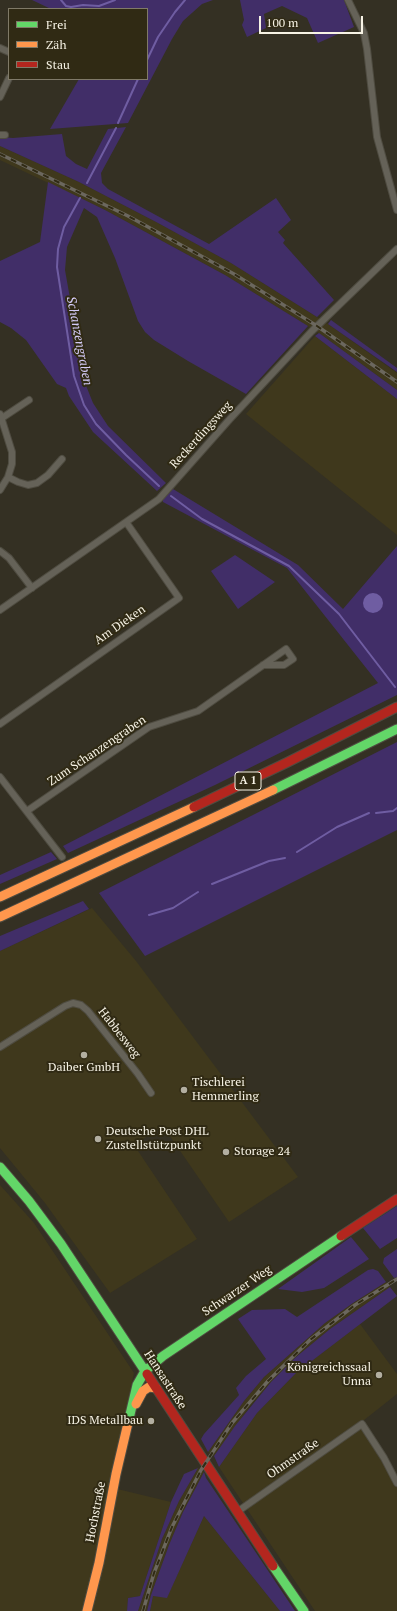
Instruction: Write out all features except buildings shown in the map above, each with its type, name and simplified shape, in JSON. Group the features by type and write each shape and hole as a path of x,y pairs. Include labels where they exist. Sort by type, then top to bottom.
{"main road":[{"name":"A 1","path":"0,897 281,766 397,708"},
{"name":"A 1","path":"0,917 296,779 397,729"},
{"name":"Hansastraße","path":"0,1167 29,1201 60,1244 304,1611"},
{"name":"Schwarzer Weg","path":"145,1371 163,1356 233,1308 397,1199"},
{"name":"Hochstraße","path":"87,1611 99,1563 116,1474 129,1418 137,1385 145,1371"},
{"name":"Hochstraße","path":"129,1418 143,1391 149,1387 156,1388"}],"street":[{"path":"348,0 364,33 377,137 397,210"},
{"path":"0,97 8,80"},
{"name":"Reckerdingsweg","path":"0,610 162,496 229,420 312,331 397,248"},
{"path":"0,490 8,477 12,464 12,452 1,416 29,400"},
{"path":"8,477 28,485 37,483 48,475 62,459"},
{"name":"Am Dieken","path":"0,724 179,598 126,522"},
{"path":"0,551 9,558 32,588"},
{"name":"Zum Schanzengraben","path":"27,811 149,728 198,711 263,665"},
{"path":"0,777 62,857"},
{"name":"Habbesweg","path":"0,1047 65,1006 73,1003 81,1005 88,1011 138,1074 151,1093"},
{"name":"Ohmstraße","path":"237,1512 362,1424 384,1458 397,1483"}],"shaded area":[{"path":"32,0 213,0 202,4 183,21 128,123 50,129 78,80 148,80 148,8 49,8"},
{"path":"240,0 344,0 354,27 318,43 307,18 282,6 264,14 266,28 247,37 242,25 244,20"},
{"path":"126,127 101,173 102,183 108,189 209,244 276,198 291,220 278,232 285,240 283,243 334,300 317,317 231,263 158,223 79,182 0,146 0,137 13,138 62,134 66,156 76,164 87,169 108,129"},
{"path":"0,146 79,182 231,263 328,324 397,373 397,390 319,333 225,275 105,210 0,160"},
{"path":"48,182 105,210 225,275 308,326 246,394 188,361 154,340 145,332 138,321 115,258 97,217 84,208 67,247 65,270 85,383 93,403 108,426 166,483 157,491 93,432 69,396 66,388 57,384 26,340 11,328 0,322 0,261 40,242"},
{"path":"331,320 397,368 397,372 328,324"},
{"path":"319,333 397,390 397,399 315,336"},
{"path":"315,336 397,399 397,535 246,414"},
{"path":"173,489 298,565 343,609 397,546 397,695 215,785 68,853 63,846 378,683 287,568 163,502 163,499"},
{"path":"235,555 275,582 238,609 211,571"},
{"path":"373,593 380,596 383,603 380,610 373,613 366,610 363,603 366,596"},
{"path":"397,742 397,830 145,956 99,893"},
{"path":"51,852 57,859 0,884 0,875"},
{"path":"83,901 89,909 0,951 0,936"},
{"path":"92,908 136,961 298,1177 229,1222 163,1126 134,1145 197,1239 110,1293 45,1203 0,1148 0,951"},
{"path":"0,1185 34,1223 134,1373 109,1487 171,1502 140,1596 128,1598 127,1611 0,1611"},
{"path":"397,1206 397,1238 380,1249 363,1228"},
{"path":"351,1237 369,1259 324,1288 302,1292 278,1289"},
{"path":"397,1249 397,1277 394,1278 383,1263 384,1258"},
{"path":"373,1269 378,1271 386,1282 325,1323 264,1377 244,1401 208,1452 201,1439 204,1434 239,1395 236,1388 246,1376 266,1359 238,1319 252,1310 285,1309 297,1317 368,1270"},
{"path":"386,1282 390,1287 330,1329 296,1357 251,1405 214,1456 208,1452 244,1401 264,1377 325,1323"},
{"path":"390,1287 397,1296 296,1373 257,1413 219,1467 214,1456 235,1426 271,1382 296,1357 330,1329"},
{"path":"360,1324 397,1374 397,1394 359,1424 397,1487 397,1611 315,1611 219,1467 257,1413 296,1373"},
{"path":"198,1468 204,1472 183,1512 169,1545 151,1595 147,1611 138,1611 162,1539 179,1501"},
{"path":"198,1468 179,1501 162,1539 138,1611 127,1611 128,1598 140,1596 171,1502 184,1474"},
{"path":"204,1472 206,1478 295,1611 280,1611 204,1516 167,1598 153,1596 150,1611 147,1611 151,1595 169,1545 183,1512"},
{"path":"204,1516 280,1611 150,1611 153,1596 167,1597"}],"waterway":[{"path":"61,0 66,6 71,7 83,5 99,6 115,0"},
{"name":"Schanzengraben","path":"148,58 158,37 185,0"},
{"name":"Schanzengraben","path":"118,123 138,80"},
{"name":"Schanzengraben","path":"87,183 116,128"},
{"name":"Schanzengraben","path":"80,198 64,227 58,249 57,267 74,376 84,405 96,424 159,486"},
{"name":"Schanzengraben","path":"171,496 202,519 289,566 339,614 395,687"},
{"path":"376,813 393,811 397,808"},
{"path":"297,852 337,827 369,813"},
{"path":"212,884 269,861 285,858"},
{"path":"149,915 173,908 198,892"}],"railway":[{"path":"0,154 128,216 234,274 317,326 397,382"},
{"path":"143,1611 154,1573 172,1527 201,1470 232,1423 268,1381 310,1340 355,1305 397,1279"}],"traffic: fast":[{"path":"273,790 397,729"},
{"path":"0,1167 29,1201 61,1244 147,1374"},
{"path":"128,1423 137,1385 145,1371 163,1356 341,1236"},
{"path":"273,1566 304,1611"}],"traffic: slow":[{"path":"0,917 273,790"},
{"path":"0,897 194,807"},
{"path":"136,1404 143,1391 149,1387 156,1388"},
{"path":"87,1611 99,1563 116,1474 128,1423"}],"traffic: jam":[{"path":"194,807 397,707"},
{"path":"341,1236 397,1199"},
{"path":"147,1374 273,1566"}],"place":[{"name":"Daiber GmbH","path":"84,1055"},
{"name":"Tischlerei Hemmerling","path":"184,1090"},
{"name":"Deutsche Post DHL Zustellstützpunkt","path":"98,1139"},
{"name":"Storage 24","path":"226,1152"},
{"name":"Königreichssaal Unna","path":"379,1375"},
{"name":"IDS Metallbau","path":"151,1421"}]}
